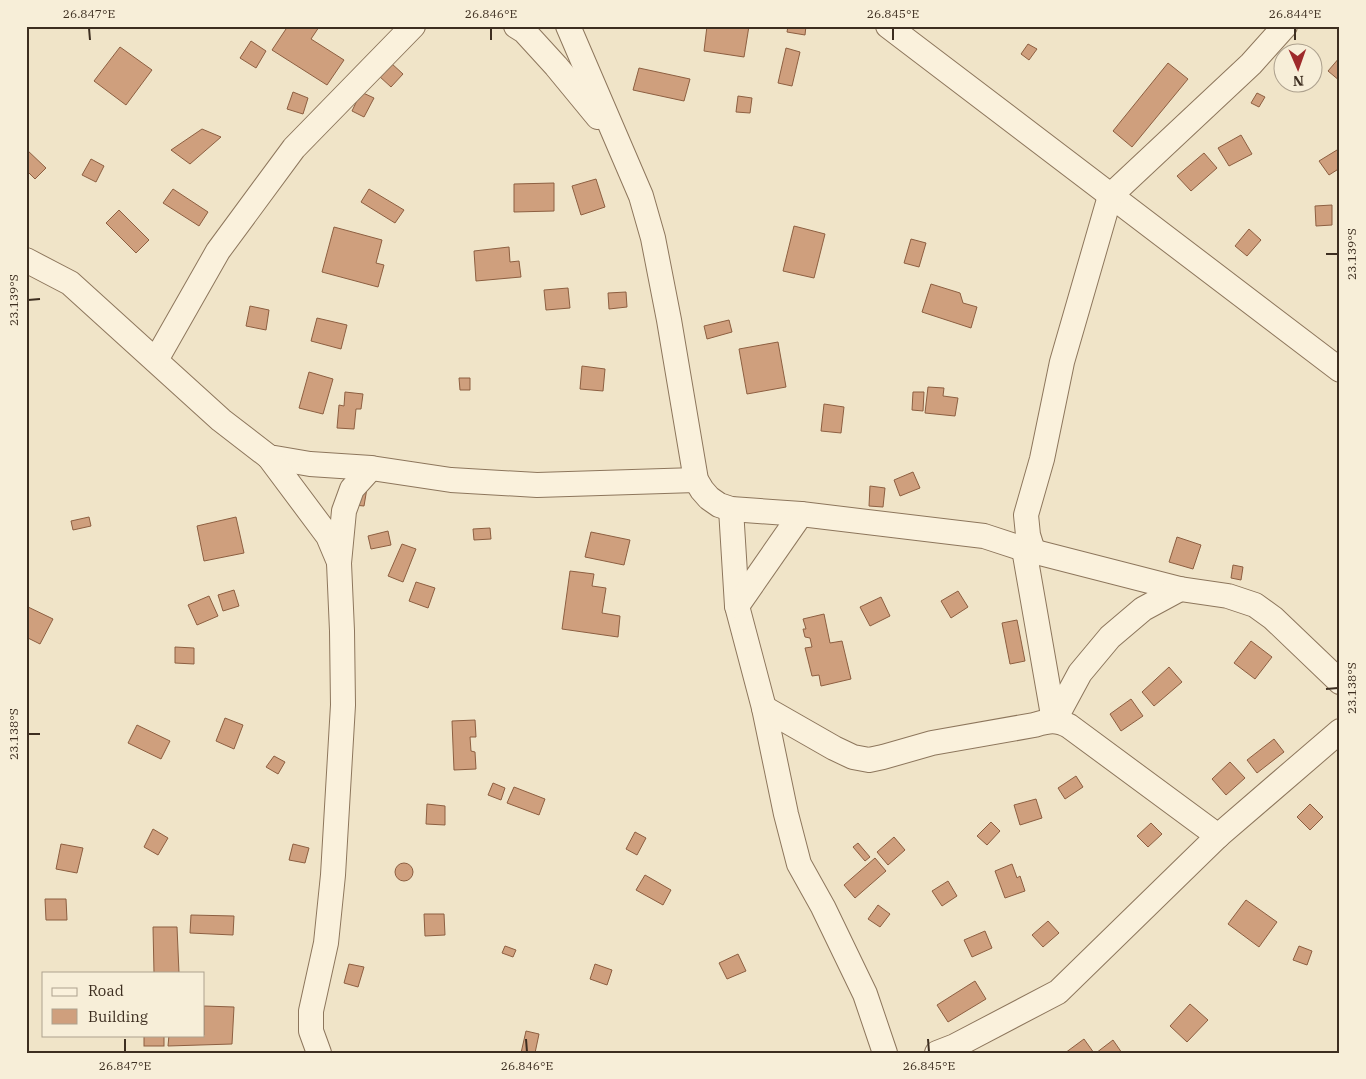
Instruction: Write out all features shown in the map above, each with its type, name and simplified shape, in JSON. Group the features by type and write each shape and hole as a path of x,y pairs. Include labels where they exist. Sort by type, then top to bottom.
{"street":[{"path":"156,360 218,251 294,148 413,26"},
{"path":"516,26 524,31 556,66 615,137"},
{"path":"568,26 641,196 653,238 669,320 696,480 709,498 731,509 801,514 984,536 1028,550 1180,589 1228,596 1255,605 1273,618 1340,682"},
{"path":"888,26 1340,370"},
{"path":"1054,721 1028,550 1026,516 1042,459 1062,362 1110,196 1251,64 1285,26"},
{"path":"26,260 70,283 221,420 269,457 328,536 339,563"},
{"path":"269,457 310,464 371,468 451,480 537,485 696,480"},
{"path":"319,1053 311,1030 311,1011 326,943 333,875 343,705 339,563 344,512 352,489 371,468"},
{"path":"731,509 737,606 764,708 786,814 800,864 866,994 886,1053"},
{"path":"737,606 801,514"},
{"path":"984,536 1010,526 1026,516"},
{"path":"1054,721 1080,673 1110,637 1143,609 1180,589"},
{"path":"764,708 834,748 853,757 869,760 932,743 1054,721 1060,722 1069,726 1218,836"},
{"path":"937,1053 955,1046 1058,992 1218,836 1340,731"}],"building":[{"path":"288,26 318,26 311,39 344,60 327,85 272,50"},
{"path":"707,26 749,26 744,57 704,51"},
{"path":"788,26 806,26 805,35 787,32"},
{"path":"251,41 266,51 256,68 240,58"},
{"path":"1028,44 1037,49 1029,60 1021,54"},
{"path":"120,47 152,70 126,105 94,81"},
{"path":"786,48 800,52 792,86 778,83"},
{"path":"1340,57 1340,81 1328,71"},
{"path":"391,63 403,74 391,87 379,76"},
{"path":"1168,63 1188,79 1132,147 1113,131"},
{"path":"639,68 690,79 684,101 633,90"},
{"path":"293,92 308,98 303,114 287,109"},
{"path":"361,92 374,98 364,117 352,111"},
{"path":"1257,93 1265,97 1259,107 1251,103"},
{"path":"738,96 752,98 750,113 736,112"},
{"path":"202,129 221,137 190,164 171,150"},
{"path":"1241,135 1252,154 1229,166 1218,148"},
{"path":"26,149 46,168 35,179 26,170"},
{"path":"1337,150 1340,153 1340,168 1329,175 1319,161"},
{"path":"1204,153 1217,168 1191,191 1177,176"},
{"path":"91,159 104,166 96,182 82,175"},
{"path":"596,179 605,207 581,215 572,186"},
{"path":"554,183 554,211 514,212 514,184"},
{"path":"173,189 208,212 199,226 163,203"},
{"path":"369,189 404,210 395,223 361,202"},
{"path":"1332,205 1332,225 1316,226 1315,206"},
{"path":"119,210 149,240 136,253 106,223"},
{"path":"794,226 825,234 814,278 783,271"},
{"path":"334,227 382,240 376,263 384,265 378,287 322,272"},
{"path":"1249,229 1261,240 1247,256 1235,246"},
{"path":"911,239 926,243 919,267 904,263"},
{"path":"509,247 510,262 519,261 521,277 476,281 474,251"},
{"path":"931,284 960,293 963,303 977,307 971,328 922,312"},
{"path":"568,288 570,308 546,310 544,290"},
{"path":"626,292 627,307 609,309 608,293"},
{"path":"250,306 269,310 266,330 246,326"},
{"path":"317,318 347,325 341,349 311,341"},
{"path":"729,320 732,332 707,339 704,326"},
{"path":"778,342 786,387 747,394 739,349"},
{"path":"582,366 605,369 603,391 580,389"},
{"path":"309,372 333,379 323,414 299,408"},
{"path":"459,378 470,378 470,390 460,390"},
{"path":"928,387 944,388 943,396 958,398 955,416 925,413"},
{"path":"345,392 363,394 361,409 356,409 354,429 337,428 339,405 344,406"},
{"path":"913,392 924,392 923,411 912,410"},
{"path":"824,404 844,407 841,433 821,431"},
{"path":"913,472 920,488 900,496 894,480"},
{"path":"870,486 885,488 883,507 869,506"},
{"path":"367,488 364,506 354,505"},
{"path":"89,517 91,526 73,530 71,521"},
{"path":"236,517 244,553 204,561 197,526"},
{"path":"490,528 491,539 474,540 473,529"},
{"path":"388,531 391,545 371,549 368,536"},
{"path":"591,532 630,540 624,565 585,557"},
{"path":"1177,537 1201,545 1193,569 1169,562"},
{"path":"402,544 416,549 403,582 388,576"},
{"path":"1233,565 1243,567 1241,580 1231,578"},
{"path":"570,571 594,574 592,586 606,588 602,613 620,616 618,637 562,629"},
{"path":"416,582 435,588 428,608 409,601"},
{"path":"234,590 239,606 223,611 218,595"},
{"path":"958,591 968,607 951,618 941,601"},
{"path":"209,596 218,616 197,625 188,605"},
{"path":"881,597 890,616 870,626 860,607"},
{"path":"26,606 53,619 40,644 26,637"},
{"path":"824,614 830,643 842,641 851,679 821,686 819,675 812,676 805,648 812,647 810,638 805,637 803,629 806,629 803,619"},
{"path":"1017,620 1025,661 1010,664 1002,623"},
{"path":"1251,641 1272,657 1255,679 1234,663"},
{"path":"175,647 194,648 194,664 175,663"},
{"path":"1169,667 1182,682 1154,706 1142,692"},
{"path":"1131,699 1143,716 1121,731 1110,714"},
{"path":"225,718 243,725 234,749 216,741"},
{"path":"475,720 476,737 470,737 471,751 475,752 476,769 454,770 452,721"},
{"path":"137,725 170,741 161,759 128,743"},
{"path":"1274,739 1284,752 1257,773 1247,760"},
{"path":"274,756 285,762 278,774 266,767"},
{"path":"1230,762 1245,778 1226,795 1212,779"},
{"path":"1076,776 1083,787 1065,799 1058,788"},
{"path":"493,783 505,788 501,800 488,795"},
{"path":"514,787 545,799 539,815 507,803"},
{"path":"1036,799 1042,818 1020,825 1014,805"},
{"path":"427,804 445,806 445,825 426,824"},
{"path":"1310,804 1323,817 1310,830 1297,817"},
{"path":"991,822 1000,831 987,845 977,836"},
{"path":"1151,823 1162,834 1148,847 1137,836"},
{"path":"153,829 168,838 158,855 144,847"},
{"path":"635,832 646,838 637,855 626,849"},
{"path":"894,837 905,850 888,865 877,852"},
{"path":"858,843 870,857 865,861 853,847"},
{"path":"61,844 83,848 77,873 56,869"},
{"path":"293,844 309,848 305,863 289,860"},
{"path":"875,858 886,871 855,898 844,885"},
{"path":"400,863 408,863 413,868 411,879 400,881 395,876 395,868"},
{"path":"1012,864 1017,878 1020,876 1025,891 1005,898 995,871"},
{"path":"645,875 671,890 663,905 636,890"},
{"path":"948,881 957,896 942,906 932,891"},
{"path":"45,899 66,899 67,920 46,920"},
{"path":"1246,900 1277,922 1259,947 1228,924"},
{"path":"878,905 890,914 880,927 868,919"},
{"path":"424,914 444,914 445,935 425,936"},
{"path":"191,915 234,916 233,935 190,933"},
{"path":"1048,921 1059,933 1043,947 1032,935"},
{"path":"153,927 177,927 179,972 154,972"},
{"path":"985,931 992,948 972,957 964,940"},
{"path":"505,946 516,950 513,957 502,953"},
{"path":"1299,946 1312,951 1307,965 1293,960"},
{"path":"738,954 746,971 727,979 719,963"},
{"path":"349,964 364,967 358,987 344,983"},
{"path":"595,964 612,970 607,985 590,979"},
{"path":"975,981 986,999 948,1022 937,1005"},
{"path":"1190,1004 1208,1020 1187,1042 1170,1026"},
{"path":"205,1006 234,1007 232,1044 168,1046 169,1036 205,1036"},
{"path":"526,1031 539,1034 535,1053 521,1053"},
{"path":"144,1036 164,1036 164,1046 144,1046"},
{"path":"1084,1039 1094,1053 1065,1053"},
{"path":"1113,1040 1122,1053 1096,1053"}]}
